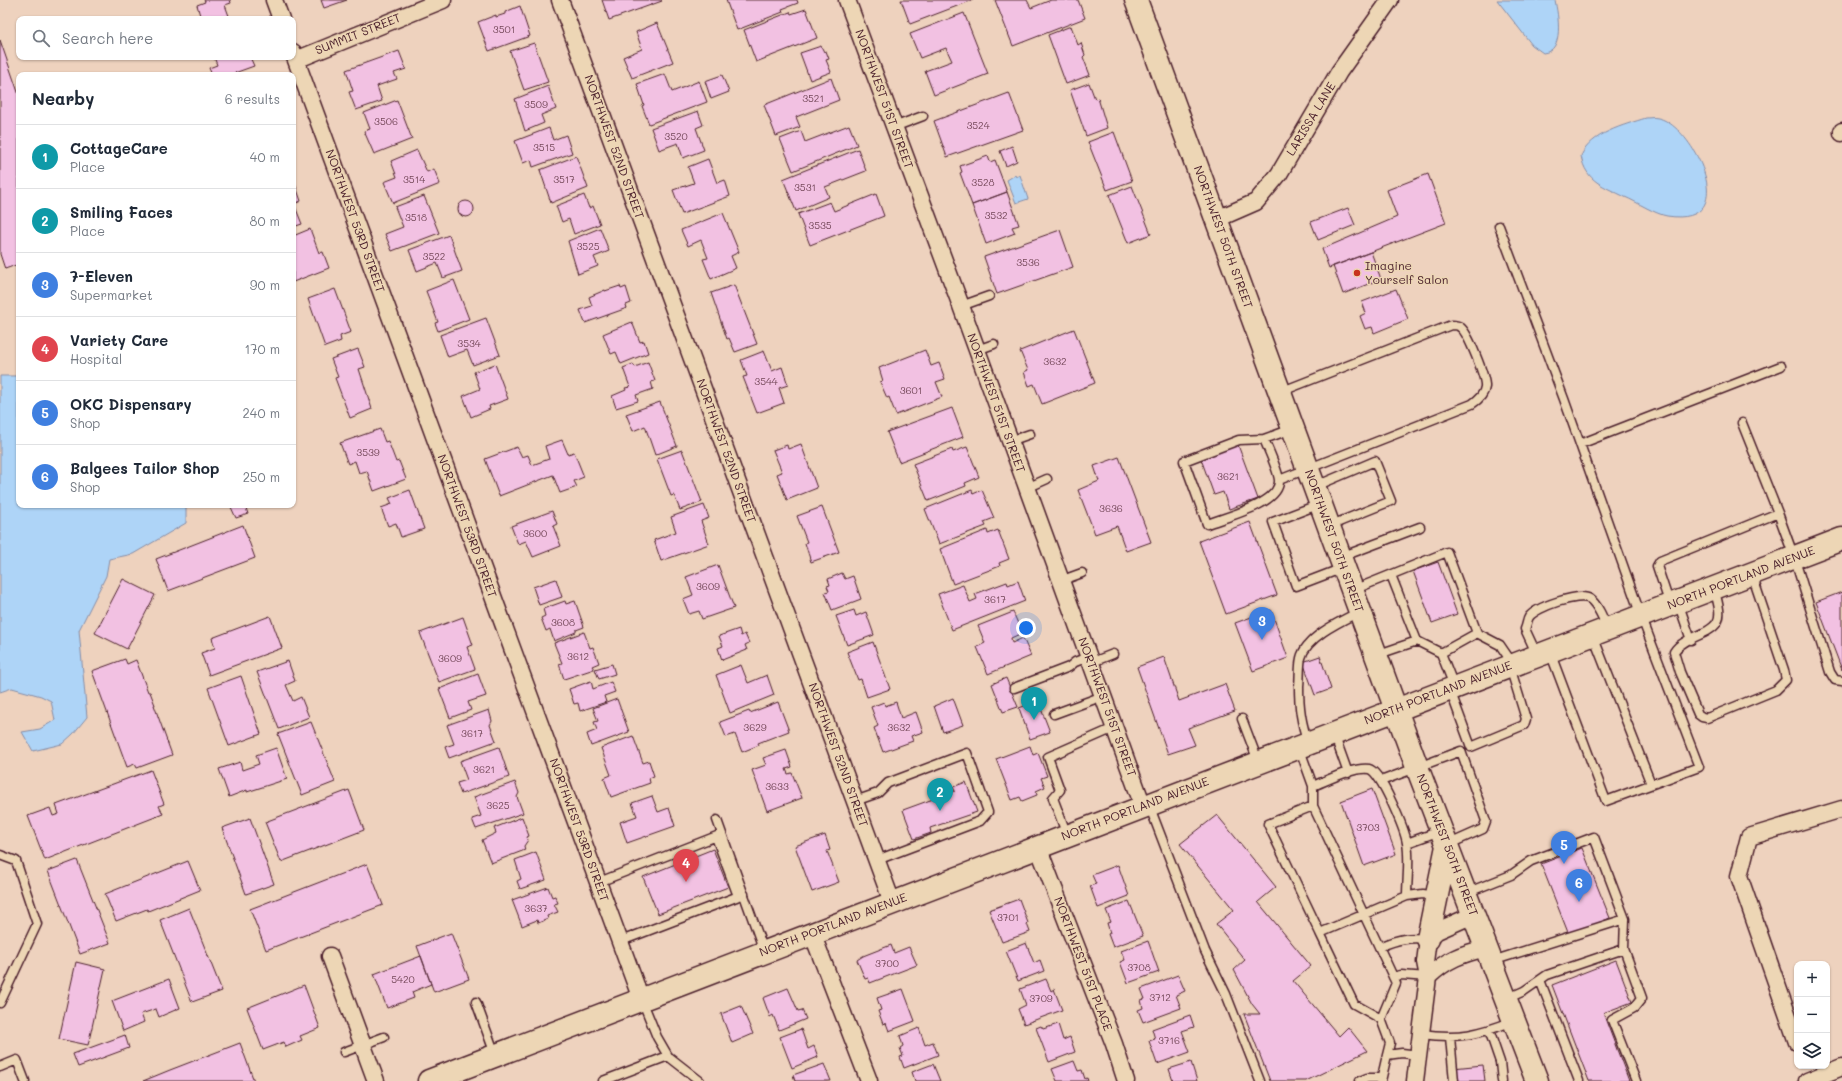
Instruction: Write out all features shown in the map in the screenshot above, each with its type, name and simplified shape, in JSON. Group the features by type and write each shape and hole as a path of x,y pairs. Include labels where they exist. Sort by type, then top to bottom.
{"main road":[{"name":"NORTHWEST 50TH STREET","path":"1136,0 1417,767 1537,1081"},
{"name":"NORTH PORTLAND AVENUE","path":"429,1081 1396,709 1842,540"},
{"path":"1428,939 1444,838"}],"street":[{"path":"274,0 280,16"},
{"name":"SUMMIT STREET","path":"296,55 443,0"},
{"name":"NORTHWEST 52ND STREET","path":"560,0 892,902"},
{"name":"NORTHWEST 51ST STREET","path":"847,0 961,306 1102,696 1146,805"},
{"name":"LARISSA LANE","path":"1217,219 1256,202 1265,191 1278,174 1339,72 1390,0"},
{"name":"NORTHWEST 53RD STREET","path":"295,60 642,999"},
{"path":"1794,1034 1738,876 1749,837 1842,809"},
{"name":"NORTHWEST 51ST PLACE","path":"1038,847 1114,1044 1126,1081"},
{"path":"1415,1081 1428,977 1425,962 1428,939 1437,931 1473,915"},
{"path":"812,933 869,1081"},
{"path":"1428,977 1442,964 1468,952 1489,955"},
{"path":"330,956 376,1081"},
{"path":"1808,1076 1842,1067"}],"lane":[{"path":"894,127 923,116"},
{"path":"1499,226 1580,444 1641,616 1699,767 1606,801 1543,653 1526,629 1530,617 1541,609 1577,596 1589,598 1597,607 1600,632 1651,784"},
{"path":"961,306 989,296"},
{"path":"1280,392 1451,324 1460,326 1466,333 1482,375 1485,387 1481,397 1472,404 1314,487 1273,522 1296,586 1420,527"},
{"path":"977,350 994,344"},
{"path":"1580,444 1781,366"},
{"path":"1742,423 1778,513 1794,558 1830,672 1835,680 1842,681"},
{"path":"1264,440 1279,480 1275,493 1262,504 1207,524 1184,461 1239,440 1264,440 1293,429"},
{"path":"1010,441 1030,434"},
{"path":"1279,480 1314,487 1375,461 1391,501 1328,526"},
{"path":"1027,488 1047,479"},
{"path":"1690,640 1657,566 1660,561 1778,513"},
{"path":"1352,591 1447,552 1477,633 1500,645 1512,665 1526,719 1524,725 1471,748 1381,780"},
{"path":"1060,580 1082,573"},
{"path":"1714,588 1720,609 1720,616 1717,624 1709,631 1679,644 1674,652 1698,714 1707,718 1776,690 1786,680 1752,574"},
{"path":"1391,575 1417,641 1441,653 1471,748"},
{"path":"1360,612 1330,626 1306,649 1301,657 1299,703 1304,745 1313,786 1313,806 1396,984 1381,1019"},
{"path":"1441,653 1477,633"},
{"path":"1376,655 1417,641"},
{"path":"1014,688 1070,667 1074,662 1113,654"},
{"path":"1054,714 1102,696"},
{"path":"1242,719 1259,762"},
{"path":"1067,835 1053,798 1060,790 1048,757 1114,728"},
{"path":"1334,733 1348,773"},
{"path":"1407,843 1444,838 1483,829 1486,821 1461,751"},
{"path":"855,802 878,793 888,783 967,753 988,812 980,821 877,860"},
{"path":"1313,786 1348,773 1370,769 1375,772 1381,780 1407,843 1407,896"},
{"path":"1146,805 1205,951 1226,994 1260,1081"},
{"path":"1313,806 1268,824 1354,1004 1381,1019 1390,1043 1381,1079 1367,1078 1360,1081"},
{"path":"717,820 719,836 741,895 765,951"},
{"path":"599,882 719,836"},
{"path":"1465,894 1511,875 1531,861 1594,837 1625,919 1624,949 1642,998 1634,1008 1612,1020 1636,1081"},
{"path":"0,855 16,861 37,924 1,999"},
{"path":"1320,933 1407,896 1423,894 1436,896"},
{"path":"621,941 741,895"},
{"path":"1489,955 1625,919"},
{"path":"1379,947 1394,940 1409,937 1428,939"},
{"path":"1506,999 1524,991 1547,975 1624,949"},
{"path":"1393,977 1406,975 1428,977"},
{"path":"1540,980 1579,1081"},
{"path":"642,999 657,1037 668,1056 700,1081"},
{"path":"476,1002 496,1055"},
{"path":"1421,1034 1450,1037 1475,1034 1514,1021"},
{"path":"1489,1030 1500,1062 1502,1081"},
{"path":"344,1052 384,1037"},
{"path":"1450,1037 1454,1081"},
{"path":"1387,1055 1418,1055"},
{"path":"603,1081 668,1056"},
{"path":"0,1067 17,1060 25,1081"}],"water":[{"path":"1497,0 1555,0 1558,31 1555,46 1550,51 1543,53 1532,45"},
{"path":"1646,118 1658,118 1671,124 1685,138 1696,155 1704,174 1707,192 1703,207 1690,215 1662,215 1603,186 1587,172 1583,165 1581,156 1592,141 1618,127"},
{"path":"1015,175 1016,177 1020,175 1028,199 1016,203 1007,180"},
{"path":"0,376 16,376 16,508 186,508 186,523 133,554 109,559 106,576 79,630 87,717 73,734 62,744 33,751 22,732 40,729 55,720 51,701 41,696 12,688 0,692"}],"building":[{"path":"204,0 230,0 231,3 225,5 229,16 200,16 197,5 205,2"},
{"path":"321,0 347,0 324,8"},
{"path":"602,0 661,0 662,1 609,20"},
{"path":"726,0 797,0 798,3 782,9 783,12 737,30"},
{"path":"901,0 973,0 910,24"},
{"path":"995,0 1027,0 1031,8 1051,0 1078,0 1085,18 1013,46"},
{"path":"520,6 530,36 489,51 478,22 496,15 496,17 505,14 505,12"},
{"path":"806,9 817,38 756,62 744,30 790,12 791,14"},
{"path":"964,13 988,74 934,95 925,71 952,61 946,48 920,58 910,34"},
{"path":"657,23 673,62 632,78 623,57 642,49 636,32"},
{"path":"1071,26 1078,45 1081,43 1085,55 1083,57 1090,75 1066,84 1048,35"},
{"path":"0,40 16,86 16,265 5,269 0,254"},
{"path":"534,43 548,82 524,90 510,51"},
{"path":"821,46 824,52 826,51 829,59 826,60 831,72 810,80 800,53"},
{"path":"399,51 406,69 394,73 397,79 377,86 382,101 356,110 349,92 353,91 346,70"},
{"path":"215,60 251,60 254,66 237,72 211,72 209,68 217,65"},
{"path":"665,74 672,92 699,81 707,102 649,124 642,106 644,105 637,84"},
{"path":"722,75 729,92 711,99 705,81"},
{"path":"831,78 839,100 796,117 800,127 776,136 764,105"},
{"path":"1089,83 1095,99 1098,98 1107,128 1086,136 1070,90"},
{"path":"548,86 556,109 541,115 544,123 525,131 515,99"},
{"path":"1009,93 1023,130 947,157 934,121"},
{"path":"397,100 412,139 374,154 364,131 370,129 364,113"},
{"path":"698,111 703,125 696,128 704,150 683,158 678,143 659,150 651,128"},
{"path":"849,125 857,145 793,171 780,139 801,131 805,142"},
{"path":"549,128 553,140 566,135 572,153 533,167 531,160 523,163 515,141"},
{"path":"1114,132 1132,181 1107,190 1088,142"},
{"path":"1012,146 1017,161 1006,166 1000,151"},
{"path":"858,149 866,171 825,187 829,197 796,211 783,179"},
{"path":"417,150 427,172 434,169 440,184 393,203 384,182 397,177 391,161"},
{"path":"576,156 588,188 551,203 540,170"},
{"path":"988,156 990,162 995,160 1007,192 972,205 960,173 962,172 960,166"},
{"path":"708,159 717,183 725,180 730,196 682,214 673,190 694,183 688,167"},
{"path":"1428,174 1446,223 1329,268 1322,249 1397,217 1387,190"},
{"path":"1132,186 1151,234 1128,243 1109,195"},
{"path":"296,187 301,201 296,203"},
{"path":"1007,192 1019,225 1012,227 1015,233 986,244 972,205"},
{"path":"876,194 884,216 810,245 798,214 830,202 834,211"},
{"path":"584,195 589,208 593,206 600,224 574,234 569,219 562,222 556,206"},
{"path":"424,196 439,233 392,251 385,234 403,227 395,207"},
{"path":"463,201 469,201 474,206 472,215 469,217 463,217 458,212 458,206"},
{"path":"1348,208 1355,225 1318,240 1311,222"},
{"path":"296,209 302,224 296,226"},
{"path":"723,213 739,252 731,256 736,268 711,279 703,259 708,258 701,240 688,246 681,230"},
{"path":"600,228 609,251 594,257 598,266 578,274 568,241"},
{"path":"310,229 319,253 323,252 329,268 296,281 296,235"},
{"path":"1060,230 1073,267 997,294 984,257"},
{"path":"449,235 462,271 443,278 437,263 417,271 409,250"},
{"name":"Imagine Yourself Salon","path":"1371,252 1381,279 1343,294 1333,266"},
{"path":"454,280 469,319 438,331 435,323 438,322 426,291"},
{"path":"734,285 757,344 735,352 729,338 727,339 711,293"},
{"path":"620,286 621,289 626,287 631,303 626,305 627,308 585,323 580,310 592,306 589,297 605,290"},
{"path":"335,289 351,332 340,336 341,341 325,347 308,299"},
{"path":"1396,289 1408,319 1374,333 1372,327 1365,329 1360,316 1366,313 1362,302"},
{"path":"486,318 500,355 473,365 467,350 448,357 440,335"},
{"path":"632,322 640,342 644,341 648,353 621,364 616,352 611,354 603,334"},
{"path":"1074,329 1095,383 1042,404 1034,384 1029,386 1024,372 1028,370 1020,351"},
{"path":"358,349 365,367 359,369 372,409 350,418 335,378 338,377 331,359"},
{"path":"925,350 931,366 939,363 945,379 936,382 942,397 896,415 889,397 887,398 880,382 883,381 879,368"},
{"path":"764,351 772,371 782,367 788,385 779,388 784,403 757,413 743,377 747,376 741,360"},
{"path":"648,362 655,381 651,382 653,389 636,395 638,401 616,408 612,396 626,390 625,388 630,387 623,368 633,364 635,367"},
{"path":"495,364 508,399 489,406 490,409 471,417 463,396 480,389 474,372"},
{"path":"660,402 677,446 655,455 645,426 633,431 626,414"},
{"path":"952,408 963,437 899,462 887,432"},
{"path":"380,429 385,442 388,441 396,462 399,461 406,479 374,491 367,471 359,473 355,461 348,464 340,443"},
{"path":"562,440 568,454 574,452 584,477 574,481 577,487 560,493 553,475 499,496 485,459 517,447 522,457 528,455 532,465 549,459 545,446"},
{"path":"801,444 817,488 787,500 777,474 782,472 773,450 787,445 788,449"},
{"path":"1238,445 1258,499 1229,509 1223,492 1214,495 1201,459"},
{"path":"967,447 979,477 965,483 966,486 928,501 913,464 952,449 953,452"},
{"path":"682,450 702,502 680,510 674,495 671,496 657,459"},
{"path":"1119,457 1151,542 1126,551 1117,526 1095,534 1078,490 1099,481 1094,466"},
{"path":"410,490 424,529 401,537 396,523 388,526 381,508 392,504 389,498"},
{"path":"972,490 973,494 982,490 994,518 984,522 986,526 939,544 925,509"},
{"path":"704,505 709,518 701,521 709,544 661,561 654,540 676,532 671,517"},
{"path":"822,507 839,552 811,562 805,543 807,542 797,516"},
{"path":"231,508 246,508 248,514 236,518"},
{"path":"552,511 557,524 553,526 561,546 533,557 526,541 518,544 511,526"},
{"path":"1250,522 1277,595 1226,614 1199,541"},
{"path":"243,525 255,558 168,591 156,559"},
{"path":"987,530 988,534 998,530 1009,559 999,563 1000,566 953,584 940,549"},
{"path":"1438,562 1457,614 1432,623 1413,571"},
{"path":"718,565 734,608 702,619 699,611 689,614 683,599 693,595 686,577"},
{"path":"842,573 845,579 853,576 861,599 832,610 825,592 829,591 827,586 830,585 828,579"},
{"path":"123,579 155,595 127,649 95,633"},
{"path":"556,579 562,597 539,605 533,587"},
{"path":"1018,581 1025,601 952,630 938,594 963,585 970,602 977,599 975,594 1007,582 1008,585"},
{"path":"1842,592 1842,670 1816,602"},
{"path":"565,601 566,604 575,601 584,627 554,641 550,629 546,631 541,618 545,616 543,609"},
{"path":"854,610 856,616 866,612 874,635 847,645 836,616"},
{"path":"1271,610 1288,658 1253,671 1235,623"},
{"path":"1013,612 1022,633 1011,638 1012,643 1023,638 1031,656 988,674 977,647 985,643 978,626"},
{"path":"270,616 282,648 209,675 201,653 215,648 212,638"},
{"path":"463,617 473,645 467,647 475,669 439,682 420,633"},
{"path":"739,629 741,636 745,634 749,643 745,645 747,650 722,660 718,648 723,646 719,636"},
{"path":"584,632 590,648 593,647 599,663 592,666 594,669 564,679 559,664 562,663 554,643"},
{"path":"873,642 890,689 867,697 861,679 858,680 847,652"},
{"path":"1320,656 1331,689 1315,695 1303,662"},
{"path":"1164,657 1179,701 1225,684 1235,711 1188,728 1195,745 1168,754 1137,667"},
{"path":"125,659 127,664 136,660 148,692 150,692 155,705 172,755 137,768 135,764 127,767 92,671"},
{"path":"288,661 295,681 286,685 293,701 301,697 309,717 279,729 257,672"},
{"path":"612,664 615,674 599,679 595,669"},
{"path":"741,665 748,683 767,675 774,695 730,713 716,675"},
{"path":"478,674 486,696 468,702 471,710 450,718 439,689"},
{"path":"241,676 261,734 229,746 208,688"},
{"path":"1006,678 1018,707 1003,712 992,684"},
{"path":"591,681 593,689 611,682 615,692 604,696 606,702 580,711 578,703 574,704 569,689"},
{"path":"953,698 963,725 943,732 934,706"},
{"path":"617,699 629,732 591,746 587,734 597,730 594,722 598,721 593,708"},
{"path":"1038,701 1050,732 1030,739 1019,708"},
{"path":"778,702 789,731 758,743 759,745 742,752 735,734 726,737 720,722 749,711 750,713"},
{"path":"884,702 885,706 896,702 901,718 916,712 923,732 911,736 913,741 883,752 874,728 878,726 871,707"},
{"path":"489,710 492,721 490,725 496,741 449,758 445,747 454,744 447,725"},
{"path":"311,722 335,782 302,795 278,734"},
{"path":"633,736 643,763 649,761 654,776 649,778 650,783 611,797 604,778 611,775 601,748"},
{"path":"1030,746 1033,755 1038,753 1047,776 1041,778 1045,787 1036,791 1037,795 1022,801 1020,797 1012,800 996,759"},
{"path":"499,747 509,777 461,794 457,783 467,780 460,761"},
{"path":"276,748 287,779 247,792 247,790 229,797 219,769 240,762 242,770 259,764 256,755"},
{"path":"786,750 792,767 786,769 788,774 792,773 802,798 767,811 752,770 766,765 763,758"},
{"path":"151,770 164,804 159,806 163,814 45,860 28,816 50,808 53,816 59,814 56,805"},
{"path":"515,782 519,793 517,797 523,813 476,829 472,819 481,816 474,797"},
{"path":"966,782 977,812 930,828 931,833 914,839 903,810 955,791 953,787"},
{"path":"1372,789 1396,854 1364,866 1341,801"},
{"path":"349,790 364,830 281,862 265,822"},
{"path":"652,796 658,812 669,808 675,826 627,843 620,822 637,816 632,803"},
{"path":"1217,815 1276,887 1258,902 1311,966 1293,981 1339,1036 1348,1027 1367,1051 1306,1081 1270,1081 1244,1014 1260,1014 1252,1004 1234,970 1245,960 1216,924 1234,910 1180,844"},
{"path":"522,817 529,836 527,837 528,840 524,846 525,850 491,863 482,840 496,833 494,828"},
{"path":"250,818 274,884 246,894 222,828"},
{"path":"825,835 830,850 827,851 839,882 812,892 795,846"},
{"path":"1582,848 1610,918 1569,935 1541,864"},
{"path":"713,849 728,887 658,914 643,877"},
{"path":"536,852 546,880 520,889 517,881 521,879 515,860"},
{"path":"77,860 110,943 80,954 48,871"},
{"path":"188,861 200,890 148,911 147,909 116,921 105,894"},
{"path":"367,864 383,905 266,950 250,909"},
{"path":"1118,865 1129,896 1098,908 1090,886 1096,884 1092,875"},
{"path":"548,887 552,897 555,896 558,903 554,904 558,912 547,916 548,919 538,923 537,920 522,926 512,900"},
{"path":"1019,899 1030,932 1002,942 989,910"},
{"path":"1129,901 1143,936 1113,947 1108,934 1110,933 1107,923 1111,922 1106,910"},
{"path":"189,908 222,991 192,1002 160,920"},
{"path":"451,933 469,979 434,992 417,946"},
{"path":"1148,941 1159,972 1128,983 1120,962 1125,960 1121,951"},
{"path":"1026,943 1034,963 1040,960 1044,971 1018,981 1006,951"},
{"path":"891,945 894,953 909,947 917,965 870,983 868,978 865,979 857,960 863,956"},
{"path":"421,956 431,984 412,992 414,998 387,1008 374,974"},
{"path":"1616,960 1632,1002 1603,1013 1629,1081 1589,1081 1552,985"},
{"path":"76,962 105,969 88,1045 59,1039"},
{"path":"1178,975 1185,991 1176,995 1181,1008 1143,1022 1138,1010 1143,1008 1141,1000 1145,999 1141,989"},
{"path":"169,979 180,1008 159,1017 156,1009 141,1014 144,1022 123,1031 112,1001"},
{"path":"1046,979 1051,991 1054,989 1062,1010 1024,1024 1018,1009 1026,1005 1020,989"},
{"path":"304,985 320,1028 300,1036 302,1040 286,1047 284,1042 263,1050 247,1008"},
{"path":"788,988 798,1011 802,1010 806,1019 779,1030 773,1015 770,1017 763,998"},
{"path":"903,989 915,1021 889,1031 886,1023 883,1024 878,1011 881,1010 877,998"},
{"path":"741,1006 753,1034 732,1043 721,1014"},
{"path":"1190,1015 1194,1027 1182,1031 1190,1052 1157,1064 1149,1041 1155,1039 1152,1029"},
{"path":"1058,1024 1063,1040 1070,1037 1075,1052 1049,1062 1036,1028 1041,1026 1043,1029"},
{"path":"919,1028 925,1045 933,1042 938,1055 904,1068 900,1057 903,1056 900,1048 903,1046 900,1036"},
{"path":"801,1029 808,1049 814,1046 818,1057 792,1068 780,1037"},
{"path":"125,1035 129,1048 78,1067 73,1054"},
{"path":"240,1043 254,1081 143,1081 170,1070"},
{"path":"1074,1061 1078,1071 1082,1070 1085,1079 1087,1078 1088,1081 1057,1081 1052,1069"},
{"path":"1191,1062 1197,1081 1173,1081 1169,1069"},
{"path":"824,1064 831,1081 795,1081 793,1075"},
{"path":"933,1064 940,1081 915,1081 912,1072"},
{"path":"1483,1065 1485,1081 1455,1081 1453,1068"}],"place":[{"name":"Imagine Yourself Salon","path":"1357,273"},
{"name":"7-Eleven","path":"1262,640"},
{"name":"CottageCare","path":"1034,720"},
{"name":"Smiling Faces","path":"940,811"},
{"name":"OKC Dispensary","path":"1564,864"},
{"name":"Variety Care","path":"686,882"},
{"name":"Balgees Tailor Shop","path":"1579,902"}]}
